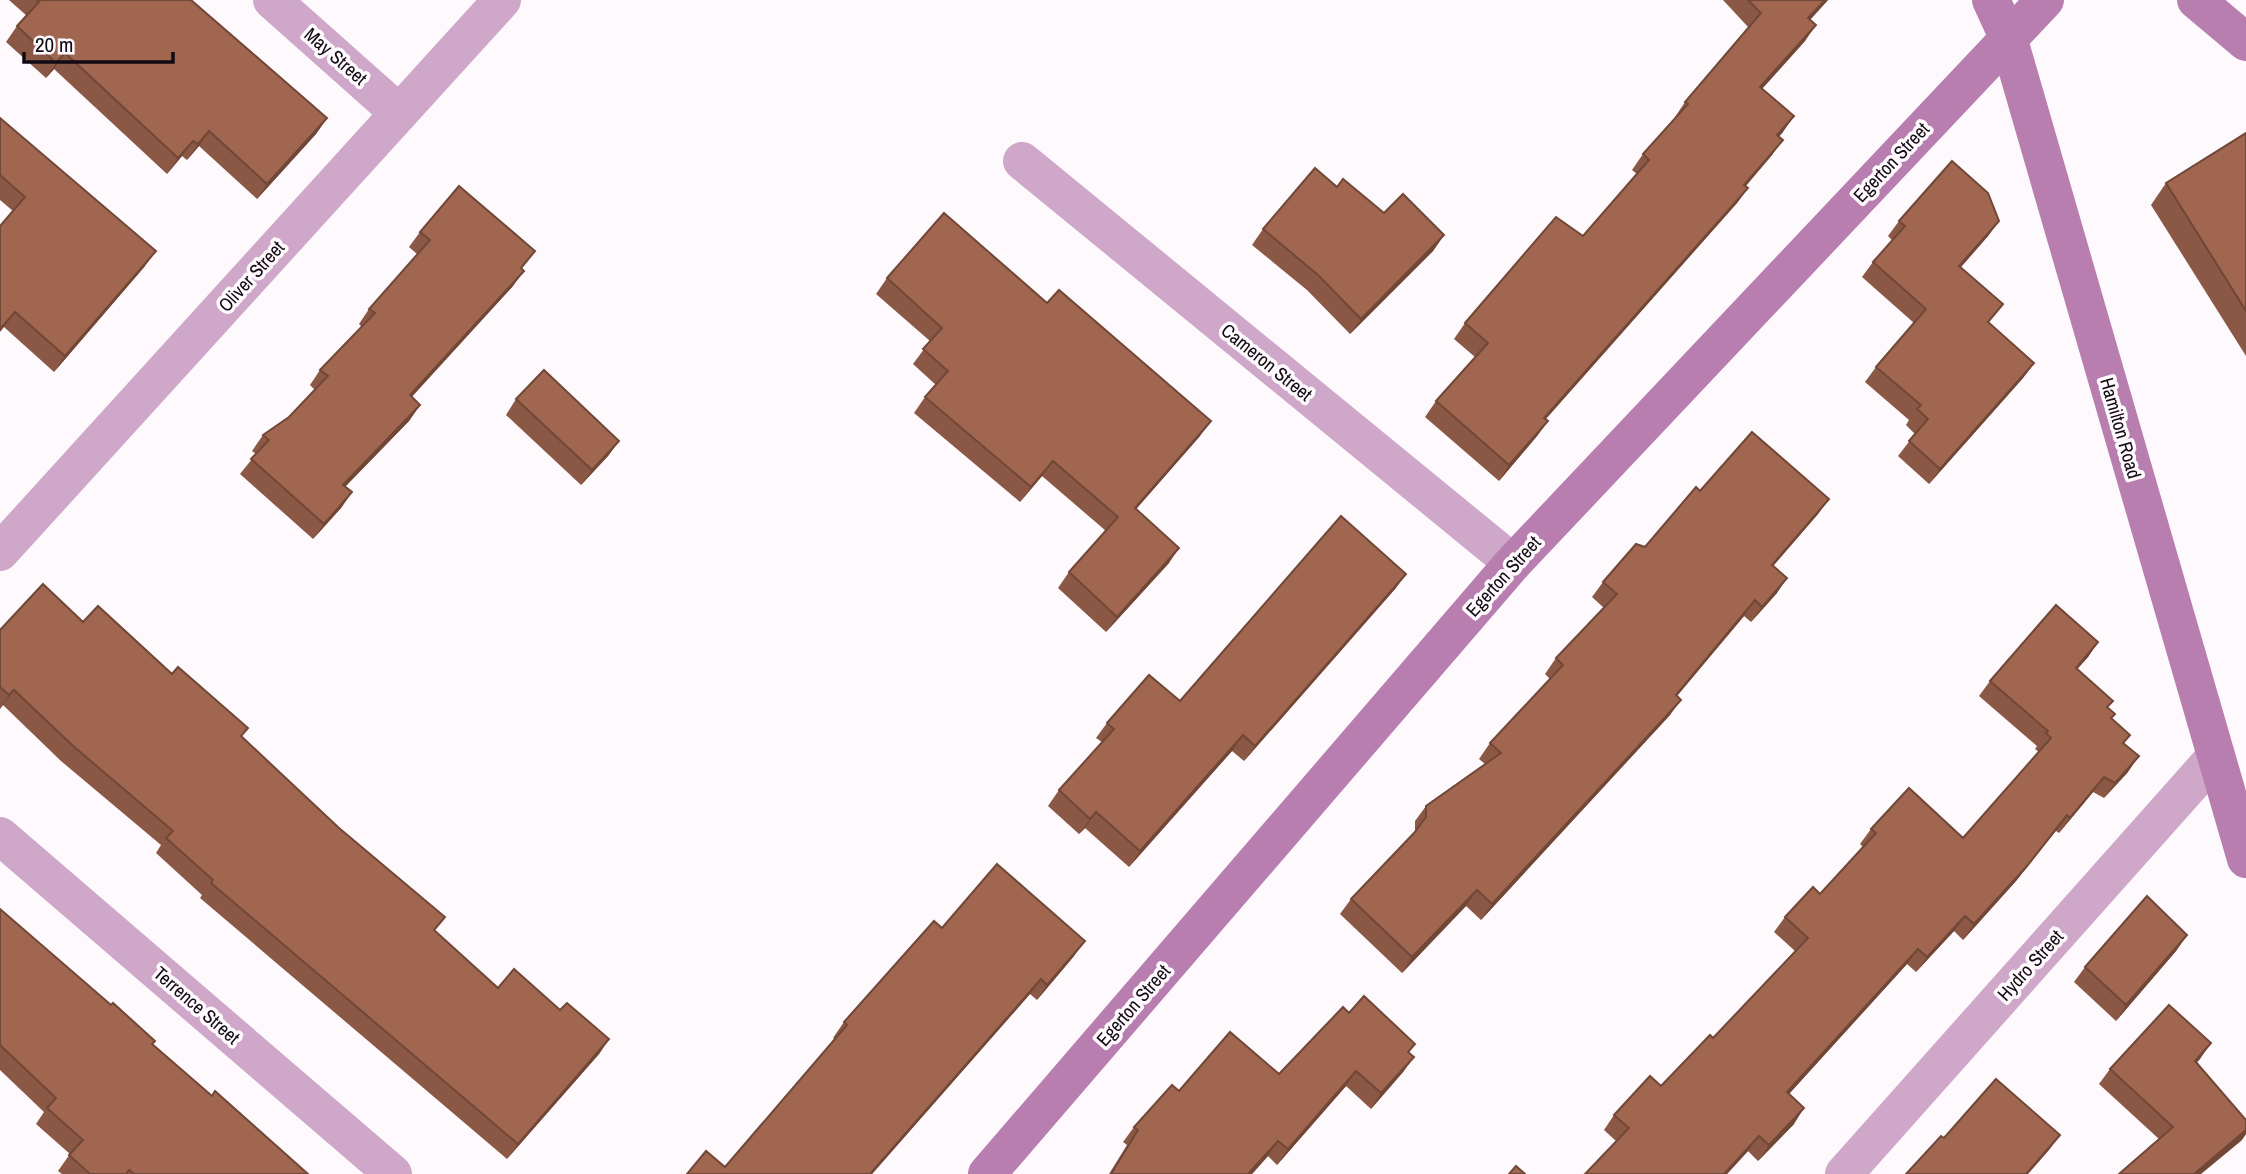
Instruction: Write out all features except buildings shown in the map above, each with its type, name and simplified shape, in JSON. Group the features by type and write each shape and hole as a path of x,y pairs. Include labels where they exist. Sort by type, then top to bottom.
{"street":[{"name":"May Street","path":"272,0 399,113"},
{"name":"Oliver Street","path":"0,552 502,0"},
{"name":"Hamilton Road","path":"1991,0 2008,37 2246,859"},
{"name":"Egerton Street","path":"987,1174 1513,564 2045,0"},
{"path":"2196,0 2246,42"},
{"name":"Cameron Street","path":"1022,161 1513,564"},
{"name":"Hydro Street","path":"1844,1174 2216,756"},
{"name":"Terrence Street","path":"0,836 393,1174"}]}
